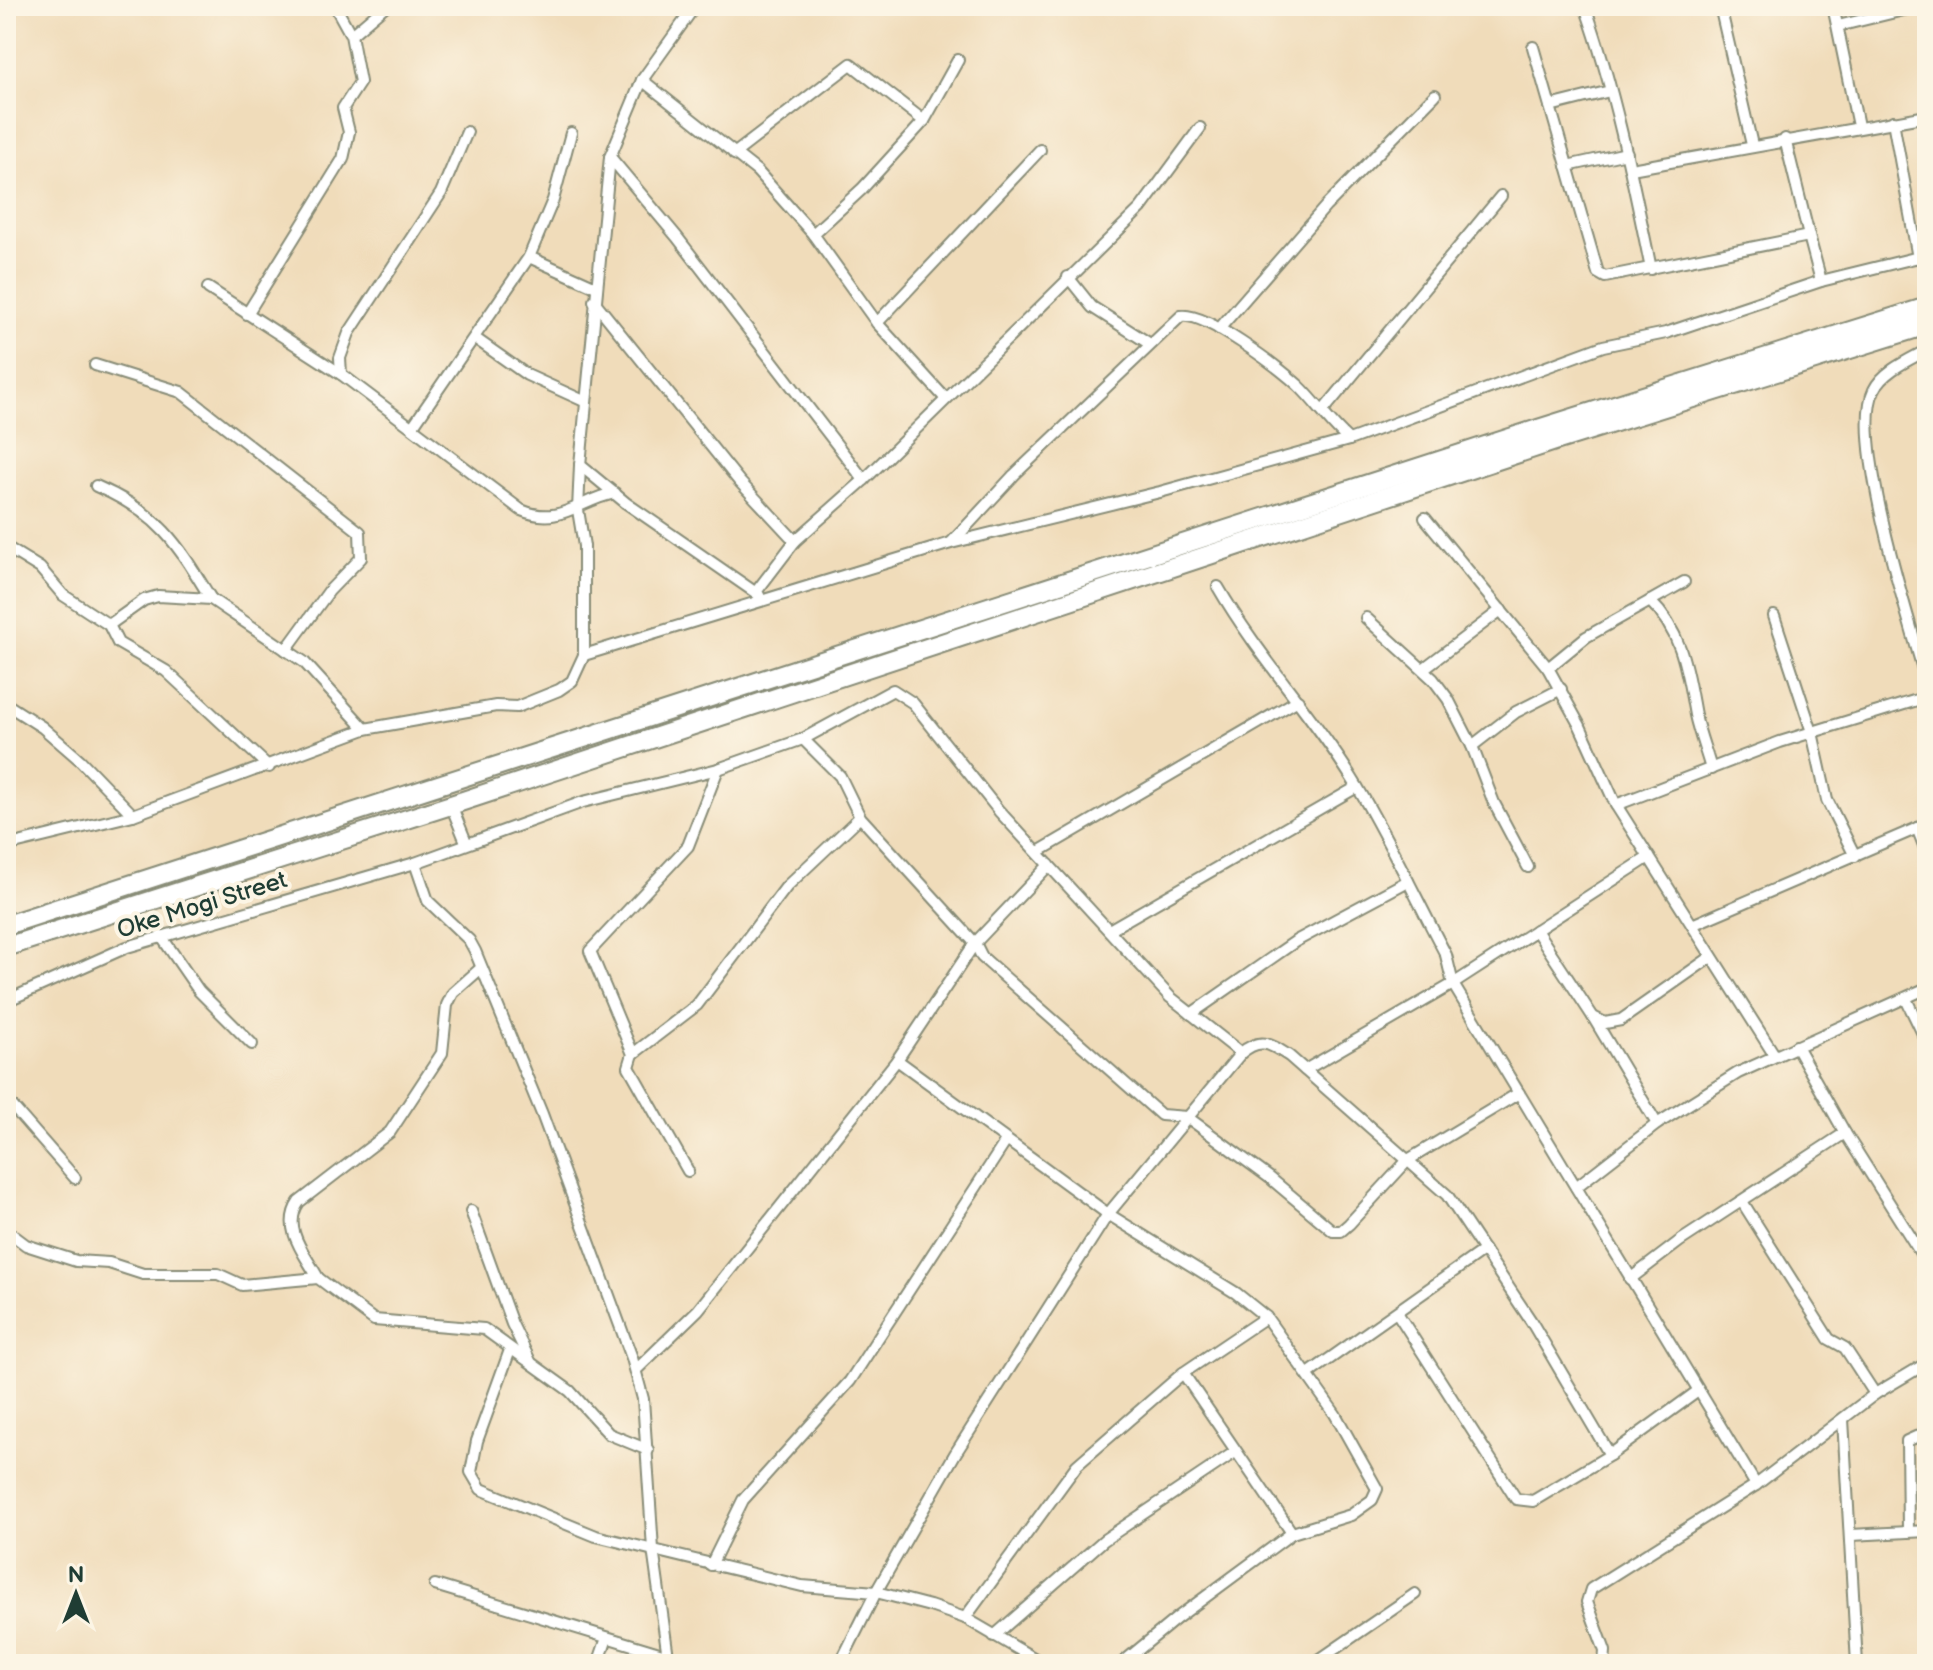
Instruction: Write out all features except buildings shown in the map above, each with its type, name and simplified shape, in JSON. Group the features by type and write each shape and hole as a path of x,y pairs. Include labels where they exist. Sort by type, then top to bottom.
{"highway":[{"path":"6,925 1523,433 1927,307"},
{"path":"6,947 451,805 1423,483 1918,328"}],"street":[{"path":"247,314 343,159 349,132 343,108 360,82 351,35 335,6"},
{"path":"351,35 385,6"},
{"path":"679,6 684,20"},
{"path":"6,846 133,815 365,729 496,706 517,707 559,690 572,681 584,655 584,546 578,510 580,465 610,157 642,80 695,6"},
{"path":"1585,6 1627,153 1651,269"},
{"path":"1720,6 1752,145"},
{"path":"1833,6 1858,126"},
{"path":"1838,26 1920,6"},
{"path":"1533,47 1598,273 1605,277 1651,269 1809,236"},
{"path":"813,234 862,189 924,121 958,60"},
{"path":"734,154 851,64 924,121"},
{"path":"642,80 757,171 813,234 877,323 945,398"},
{"path":"1550,106 1610,91"},
{"path":"1219,329 1326,206 1435,95"},
{"path":"1631,169 1927,116"},
{"path":"584,655 760,595 1349,440 1603,346 1666,333 1821,281 1923,256 1893,121"},
{"path":"760,595 795,541 864,480 1141,208 1200,128"},
{"path":"341,374 340,358 349,333 441,193 467,132"},
{"path":"413,426 476,339 529,257 553,200 571,133"},
{"path":"1785,139 1821,281"},
{"path":"877,323 1040,150"},
{"path":"1567,166 1627,153"},
{"path":"610,157 677,237 864,480"},
{"path":"1323,411 1501,196"},
{"path":"529,257 596,287"},
{"path":"1068,277 1092,307 1150,344"},
{"path":"208,288 341,374 521,510 545,516 578,510 603,495 615,493"},
{"path":"594,301 729,469 795,541"},
{"path":"951,543 1014,475 1181,316 1191,316 1219,329 1296,383 1349,440"},
{"path":"1918,328 1927,350 1889,372 1874,389 1867,423 1875,482 1927,683"},
{"path":"476,339 527,375 584,401"},
{"path":"95,365 181,392 360,532 361,558 329,591 286,650"},
{"path":"580,465 760,595"},
{"path":"96,486 159,523 175,540 211,599"},
{"path":"1425,518 1548,668 1616,805 1775,1056"},
{"path":"6,547 40,568 63,595 109,625 118,643 166,671 222,719 269,767"},
{"path":"1548,668 1586,637 1684,582"},
{"path":"1218,587 1239,623 1298,700 1357,787 1446,955 1453,984 1756,1485"},
{"path":"109,625 144,600 158,596 185,594 211,599 304,662 365,729"},
{"path":"1650,601 1667,618 1689,671 1695,716 1711,769"},
{"path":"1423,669 1501,610"},
{"path":"1774,616 1812,732 1827,800 1855,856"},
{"path":"1366,618 1423,669 1448,699 1472,746 1494,803 1528,867"},
{"path":"1472,746 1516,712 1561,689"},
{"name":"Oke Mogi Street","path":"6,1001 127,947 415,863 583,802 718,769 803,739 893,690 913,703 999,811 1038,852"},
{"path":"1616,805 1812,732 1927,697"},
{"path":"1241,1053 1170,997 1038,852 1298,700"},
{"path":"6,704 42,727 80,760 133,815"},
{"path":"803,739 840,776 860,817 975,943 982,957 1161,1115 1187,1117 1270,1178 1333,1231 1341,1231 1349,1224 1408,1160 1519,1093"},
{"path":"633,1054 590,951 688,846 718,769"},
{"path":"1109,930 1357,787"},
{"path":"451,805 466,842"},
{"path":"688,1171 629,1067 633,1054 697,1005 787,886 860,817"},
{"path":"1692,925 1922,826 1927,853"},
{"path":"1305,1070 1453,984 1649,857"},
{"path":"415,863 428,901 469,940 542,1114 636,1370 643,1399 653,1549 669,1660 435,1585"},
{"path":"636,1370 698,1310 897,1060 975,943 1049,865"},
{"path":"1191,1014 1296,941 1408,881"},
{"path":"1536,930 1657,1124"},
{"path":"161,936 199,991 252,1044"},
{"path":"1593,1017 1605,1023 1621,1020 1711,957"},
{"path":"480,969 453,993 447,1005 442,1053 402,1119 390,1132 299,1202 290,1215 291,1230 318,1278 374,1320 476,1326 570,1391 609,1434 648,1450"},
{"path":"1576,1187 1657,1124 1738,1073 1927,988"},
{"path":"1906,999 1927,1042"},
{"path":"840,1664 876,1592 955,1454 1108,1214 1241,1053 1254,1042 1267,1041 1305,1070 1447,1195 1610,1455"},
{"path":"1796,1046 1845,1133 1923,1248 1927,1263"},
{"path":"897,1060 1108,1214 1236,1293 1266,1317 1308,1374 1377,1489 1372,1500 1351,1515 1292,1533 1177,1618 1121,1664"},
{"path":"6,1099 75,1178"},
{"path":"1630,1279 1680,1241 1743,1203 1845,1133"},
{"path":"711,1565 743,1500 850,1381 1006,1141"},
{"path":"1743,1203 1829,1339 1845,1348 1875,1394"},
{"path":"471,1211 512,1324 531,1362"},
{"path":"6,1230 33,1247 76,1261 109,1263 143,1274 218,1274 242,1285 318,1278"},
{"path":"1308,1374 1398,1314 1484,1250"},
{"path":"1398,1314 1516,1499 1533,1501 1610,1455 1698,1391"},
{"path":"965,1618 1077,1465 1183,1373 1266,1317"},
{"path":"510,1350 477,1441 472,1479 481,1489 586,1534 811,1588 876,1592 965,1618 1022,1659 1044,1664"},
{"path":"1604,1664 1605,1651 1587,1602 1591,1589 1756,1485 1875,1394 1927,1363"},
{"path":"1183,1373 1292,1533"},
{"path":"1843,1419 1857,1664"},
{"path":"1908,1530 1907,1441 1927,1432"},
{"path":"994,1636 1104,1540 1235,1452"},
{"path":"1851,1535 1927,1531"},
{"path":"1313,1664 1415,1594"},
{"path":"598,1664 607,1638"}]}
